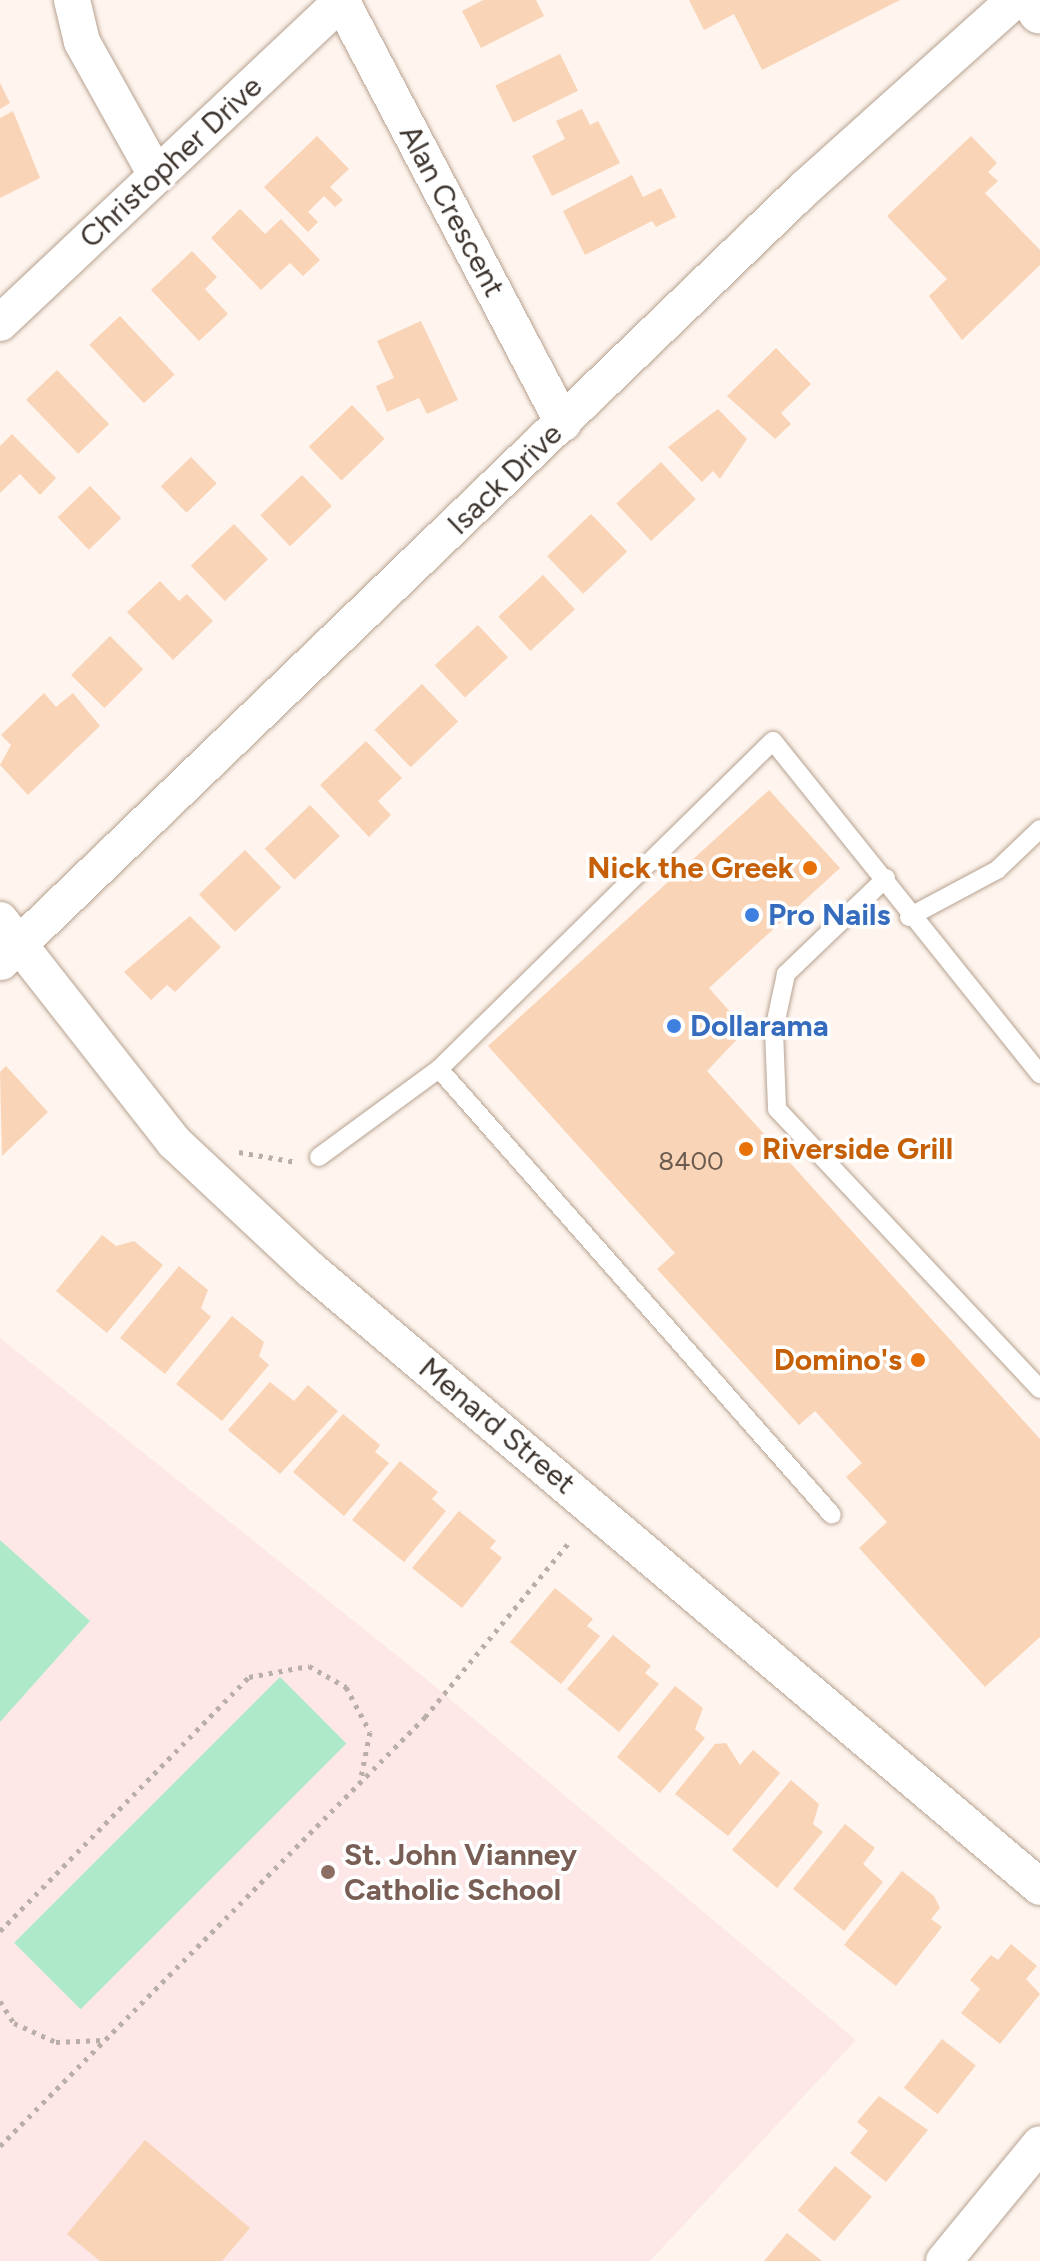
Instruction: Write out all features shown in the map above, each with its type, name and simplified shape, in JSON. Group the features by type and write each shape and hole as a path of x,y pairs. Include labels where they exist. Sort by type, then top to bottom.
{"street":[{"path":"72,0 82,42 156,175"},
{"name":"Isack Drive","path":"5,944 563,423 804,189 1015,0"},
{"path":"1034,0 1040,12"},
{"name":"Christopher Drive","path":"0,323 342,1"},
{"name":"Alan Crescent","path":"342,1 563,423"},
{"name":"Menard Street","path":"5,944 174,1142 311,1270 1040,1887"},
{"path":"944,2261 1040,2144"}],"lane":[{"path":"319,1157 439,1069 773,741 886,878 909,917 1040,1074"},
{"path":"909,917 997,870 1040,829"},
{"path":"886,878 786,974 774,1030 777,1109 1040,1389"},
{"path":"439,1069 832,1515"}],"path":[{"path":"232,1151 305,1163 319,1157"},
{"path":"0,2146 425,1717 571,1540"},
{"path":"0,1931 249,1677 309,1666 346,1687 370,1732 359,1783"},
{"path":"0,2001 14,2023 56,2042 105,2040"}],"shaded area":[{"name":"St. John Vianney Catholic School","path":"0,1338 420,1674 856,2040 650,2261 0,2261"}],"green space":[{"path":"0,1540 90,1621 0,1722"},
{"path":"280,1677 346,1743 81,2009 14,1943"}],"building":[{"path":"483,0 536,0 544,16 481,48 462,11"},
{"path":"689,0 900,0 762,70 734,14 704,30"},
{"path":"560,54 578,91 513,122 495,86"},
{"path":"0,83 10,103 0,109"},
{"path":"582,109 590,125 598,121 620,163 552,196 532,156 565,139 556,121"},
{"path":"13,111 40,178 0,198 0,118"},
{"path":"317,136 349,169 330,187 343,200 335,207 324,196 308,212 318,222 308,232 264,187"},
{"path":"971,136 997,163 988,172 998,181 985,193 1040,250 1040,265 962,340 929,296 947,279 887,216"},
{"path":"632,175 643,197 661,188 676,217 656,227 652,221 585,255 563,211"},
{"path":"240,209 265,234 281,219 320,260 303,276 290,263 261,290 211,238"},
{"path":"192,251 217,277 205,289 228,314 199,341 151,290"},
{"path":"120,316 175,375 144,403 89,345"},
{"path":"421,321 458,400 427,414 419,398 387,412 376,386 394,378 377,341"},
{"path":"776,348 811,384 781,413 791,424 775,439 727,396"},
{"path":"57,370 109,424 78,454 26,400"},
{"path":"352,405 385,439 341,480 309,447"},
{"path":"718,409 747,439 720,479 713,471 702,482 668,447"},
{"path":"12,434 56,478 40,495 20,474 0,493 0,446"},
{"path":"191,457 217,484 186,513 161,486"},
{"path":"661,462 696,499 651,541 616,504"},
{"path":"302,475 332,506 290,546 260,515"},
{"path":"90,486 121,518 89,550 58,517"},
{"path":"591,514 627,551 583,594 547,556"},
{"path":"234,524 268,559 225,601 191,566"},
{"path":"543,575 575,609 530,651 498,617"},
{"path":"160,581 179,601 187,594 213,621 173,660 127,612"},
{"path":"478,625 508,657 465,697 435,665"},
{"path":"110,636 143,669 104,708 71,675"},
{"path":"422,684 458,721 411,767 375,730"},
{"path":"44,693 56,707 73,693 100,726 28,795 0,765 11,745 1,735"},
{"path":"366,741 402,778 378,801 391,815 369,837 320,785"},
{"path":"769,790 840,868 709,988 746,1030 707,1071 1040,1439 1040,1637 985,1687 859,1548 887,1522 846,1477 862,1463 815,1411 799,1425 657,1269 675,1253 488,1046"},
{"path":"310,805 340,836 295,880 265,849"},
{"path":"245,850 281,887 235,932 199,894"},
{"path":"190,916 221,947 175,992 167,985 151,1000 124,972"},
{"path":"6,1066 48,1112 2,1156 0,1072"},
{"path":"102,1235 116,1246 134,1241 163,1265 107,1333 56,1291"},
{"path":"179,1266 208,1290 201,1308 211,1317 165,1374 120,1338"},
{"path":"232,1316 264,1342 259,1356 269,1365 222,1421 176,1384"},
{"path":"270,1382 294,1401 308,1385 338,1411 280,1474 228,1430"},
{"path":"343,1414 380,1445 375,1452 389,1463 344,1516 293,1472"},
{"path":"400,1461 438,1492 432,1499 446,1511 404,1562 352,1520"},
{"path":"459,1511 496,1541 490,1548 502,1558 462,1608 412,1568"},
{"path":"555,1588 593,1619 587,1626 600,1636 561,1684 510,1642"},
{"path":"613,1635 651,1666 645,1673 659,1684 619,1732 567,1689"},
{"path":"675,1686 703,1708 695,1729 705,1738 660,1793 617,1757"},
{"path":"726,1743 740,1765 753,1750 780,1773 728,1836 675,1794 715,1744"},
{"path":"791,1780 819,1804 813,1824 823,1832 777,1888 732,1850"},
{"path":"845,1824 875,1848 863,1864 883,1882 844,1931 793,1889"},
{"path":"902,1871 934,1896 940,1908 931,1919 942,1927 896,1986 844,1945"},
{"path":"1011,1944 1037,1966 1026,1979 1040,1994 1000,2044 961,2013 980,1989 970,1980 991,1955 998,1960"},
{"path":"942,2039 976,2065 938,2114 904,2088"},
{"path":"879,2096 928,2130 886,2182 850,2153 868,2131 857,2122"},
{"path":"145,2140 250,2228 222,2261 100,2261 67,2234"},
{"path":"835,2166 872,2197 834,2241 798,2210"},
{"path":"787,2233 822,2261 764,2261"}],"place":[{"name":"Nick the Greek","path":"810,868"},
{"name":"Pro Nails","path":"752,915"},
{"name":"Dollarama","path":"674,1026"},
{"name":"Riverside Grill","path":"746,1149"},
{"name":"Domino's","path":"918,1360"},
{"name":"St. John Vianney Catholic School","path":"328,1872"}]}
